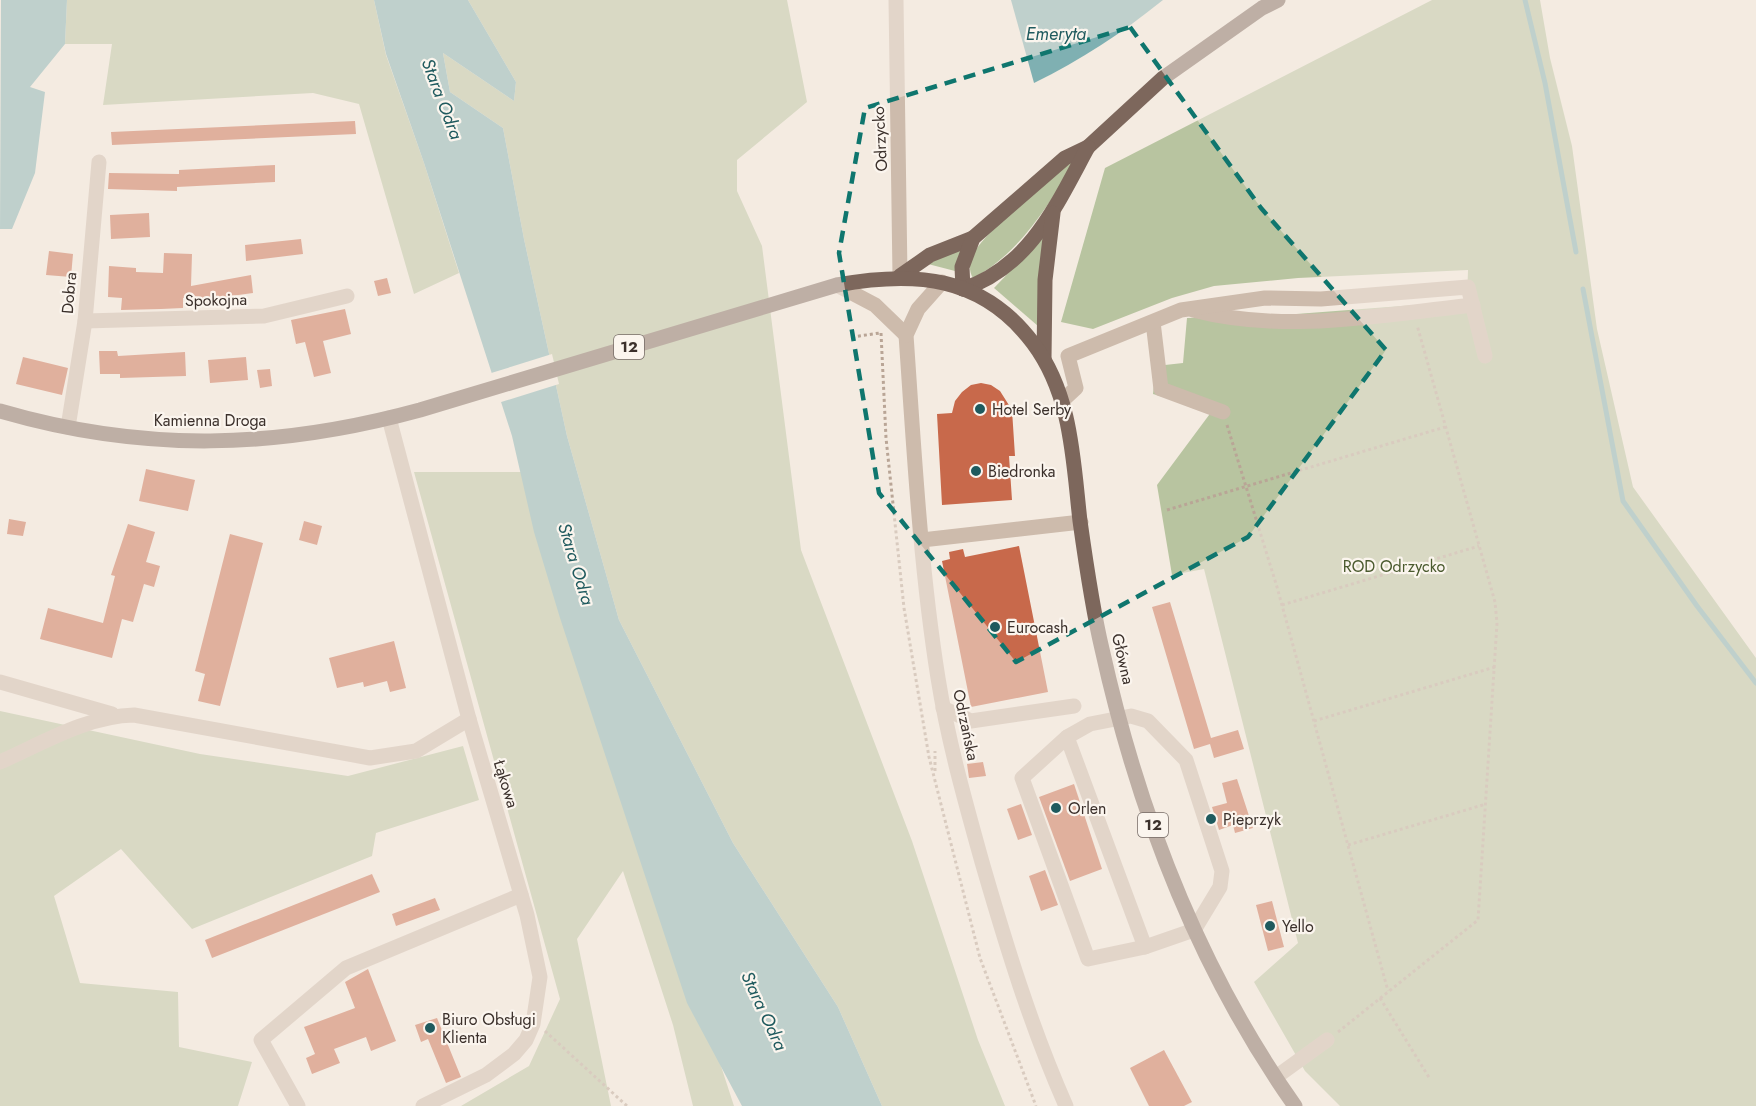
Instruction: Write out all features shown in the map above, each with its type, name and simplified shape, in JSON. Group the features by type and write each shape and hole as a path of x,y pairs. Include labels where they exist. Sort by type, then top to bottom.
{"main road":[{"path":"900,276 930,255 973,238 1065,158 1088,147 1163,78 1262,8 1278,0"},
{"path":"973,238 962,267 963,289 993,277 1014,259 1053,211 1088,147"},
{"path":"1044,359 1045,280 1053,211"},
{"name":"Główna","path":"900,276 942,282 963,289 1008,316 1044,359 1062,401 1071,444 1101,648 1119,717 1158,840 1194,930 1222,986 1295,1106"},
{"name":"12","path":"837,285 900,276"},
{"name":"Kamienna Droga","path":"0,411 68,427 155,439 234,441 302,436 420,410 837,285"}],"street":[{"name":"Odrzycko","path":"896,0 900,276"},
{"name":"Dobra","path":"68,427 85,321 99,162"},
{"name":"Odrzańska","path":"942,282 918,309 906,335 922,540 943,708 954,761 1002,932 1023,998 1066,1106"},
{"path":"837,285 875,305 906,335"},
{"path":"1062,401 1076,388 1068,356 1188,309 1265,298 1321,299 1468,287 1485,356"},
{"name":"Spokojna","path":"85,321 264,316 346,296"},
{"path":"1188,309 1217,317 1316,323 1473,305"},
{"path":"1153,322 1161,389 1223,412"},
{"name":"Łąkowa","path":"389,418 469,719 521,895 540,976 533,1024 526,1040 501,1065 467,1086 423,1106"},
{"path":"922,540 1081,522"},
{"path":"0,682 115,715 134,715 370,758 416,751 469,719"},
{"path":"943,708 971,720 1074,706"},
{"path":"0,762 89,723 115,715"},
{"path":"1131,716 1148,721 1186,760 1222,872 1220,887 1194,930 1145,946 1088,959 1023,778 1067,737 1090,724 1119,717 1131,716"},
{"path":"1067,737 1145,946"},
{"path":"298,1106 261,1040 346,968 521,895"},
{"path":"1276,1077 1327,1040"}],"path":[{"path":"1327,1040 1478,920 1497,622 1479,546 1413,312"},
{"path":"852,337 883,333 886,450 901,586 929,758 980,958 1036,1106"},
{"path":"1223,412 1282,605 1388,991"},
{"path":"1167,510 1445,427"},
{"path":"1282,605 1479,546"},
{"path":"1314,721 1495,667"},
{"path":"1348,845 1485,804"},
{"path":"1380,998 1430,1079"},
{"path":"533,1024 551,1035 627,1106"}],"highlighted area":[{"path":"1130,27 1261,208 1386,350 1248,537 1016,662 879,493 839,253 865,108"}],"green space":[{"path":"67,0 374,0 386,55 459,273 414,294 359,104 313,93 103,105 112,44 65,44"},
{"path":"468,0 787,0 807,102 737,160 737,191 762,246 801,550 912,841 978,1040 1005,1106 882,1106 838,1007 733,843 619,620 567,436 524,239 503,128 450,92 443,53 514,101 516,82"},
{"name":"ROD Odrzycko","path":"1432,0 1540,0 1550,58 1572,146 1597,329 1633,487 1756,658 1756,1106 1340,1106 1305,1071 1254,982 1298,943 1204,569 1172,575 1157,485 1212,411 1153,394 1156,366 1183,363 1187,318 1283,315 1467,301 1468,270 1298,278 1214,286 1172,298 1093,329 1061,322 1105,168"},
{"path":"1071,162 1074,164 1053,197 1018,243 1004,257 973,278 970,262 979,245 1017,207"},
{"path":"1043,237 1038,326 994,288"},
{"path":"962,248 955,271 928,264"},
{"path":"414,472 528,472 734,1106 693,1106 673,1025 623,871 577,939 611,1106 461,1106 529,1066 560,999"},
{"path":"0,711 200,754 348,776 463,746 479,800 376,833 372,856 192,929 121,849 54,896 80,983 178,992 179,1047 252,1062 238,1106 0,1106"}],"water":[{"path":"1,0 67,0 65,44 30,87 45,92 35,173 12,229 0,229"},
{"name":"Stara Odra","path":"374,0 468,0 516,82 514,101 443,53 450,92 503,128 524,239 567,436 619,620 733,843 838,1007 882,1106 742,1106 687,1003 560,618 534,532 512,436 424,163 386,54"},
{"name":"Emeryta","path":"1011,0 1163,0 1101,45 1034,83"}],"pier":[{"path":"552,354 559,384 498,403 488,374"}],"building":[{"path":"355,121 356,134 112,145 111,132"},
{"path":"275,165 275,182 177,187 177,191 108,189 109,173 179,174 179,170"},
{"path":"149,213 150,237 111,239 110,215"},
{"path":"301,239 303,254 246,261 245,245"},
{"path":"49,251 73,254 71,277 46,275"},
{"path":"164,253 192,254 191,286 251,275 253,293 231,296 232,300 203,304 202,297 183,298 183,308 121,310 122,298 108,297 109,266 136,268 136,272 163,273"},
{"path":"387,278 391,293 378,296 374,281"},
{"path":"345,309 351,334 323,341 331,373 314,377 305,342 296,344 291,320"},
{"path":"99,351 117,351 118,356 185,352 186,376 120,378 120,374 100,374"},
{"path":"23,357 68,368 62,395 16,384"},
{"path":"246,357 248,380 210,383 208,360"},
{"path":"270,369 272,386 260,388 257,370"},
{"path":"981,383 991,385 1000,391 1012,410 1015,456 1009,456 1012,500 942,505 937,414 952,413 955,401 962,392 971,385"},
{"path":"146,469 195,480 188,511 139,501"},
{"path":"9,519 26,522 23,536 7,534"},
{"path":"304,521 322,526 317,545 299,540"},
{"path":"128,524 155,532 146,562 160,566 154,587 144,584 133,622 122,619 112,658 40,639 48,608 103,623 115,576 111,575"},
{"path":"230,534 263,543 220,706 198,701 205,674 195,671"},
{"name":"Eurocash","path":"1019,546 1048,692 971,707 942,561 950,559 949,552 963,549 965,557"},
{"path":"1170,602 1211,738 1238,730 1244,749 1214,758 1210,744 1194,749 1152,607"},
{"path":"394,641 406,688 390,692 387,681 364,687 363,682 337,688 329,658"},
{"path":"983,762 986,776 969,778 967,764"},
{"path":"1237,779 1253,828 1235,833 1233,825 1219,830 1212,807 1227,803 1222,783"},
{"path":"1074,784 1102,869 1070,881 1039,797"},
{"path":"1021,804 1032,835 1018,840 1007,809"},
{"path":"1045,870 1058,905 1041,911 1029,876"},
{"path":"372,874 380,892 212,958 205,940"},
{"path":"435,898 440,910 396,926 392,914"},
{"name":"Yello","path":"1272,901 1284,947 1268,951 1256,905"},
{"path":"368,969 396,1041 371,1051 366,1037 334,1049 340,1063 312,1074 306,1058 315,1054 304,1027 355,1008 345,982"},
{"path":"437,1018 461,1077 446,1083 428,1039 421,1042 415,1025"},
{"path":"1164,1050 1192,1102 1184,1106 1149,1106 1130,1068"}],"waterway":[{"path":"1525,0 1545,83 1576,252"},
{"path":"1583,289 1623,501 1697,606 1756,683"}],"place":[{"name":"Hotel Serby","path":"980,409"},
{"name":"Biedronka","path":"976,471"},
{"name":"Eurocash","path":"995,627"},
{"name":"Orlen","path":"1056,808"},
{"name":"Pieprzyk","path":"1211,819"},
{"name":"Yello","path":"1270,926"},
{"name":"Biuro Obsługi Klienta","path":"430,1028"}]}
